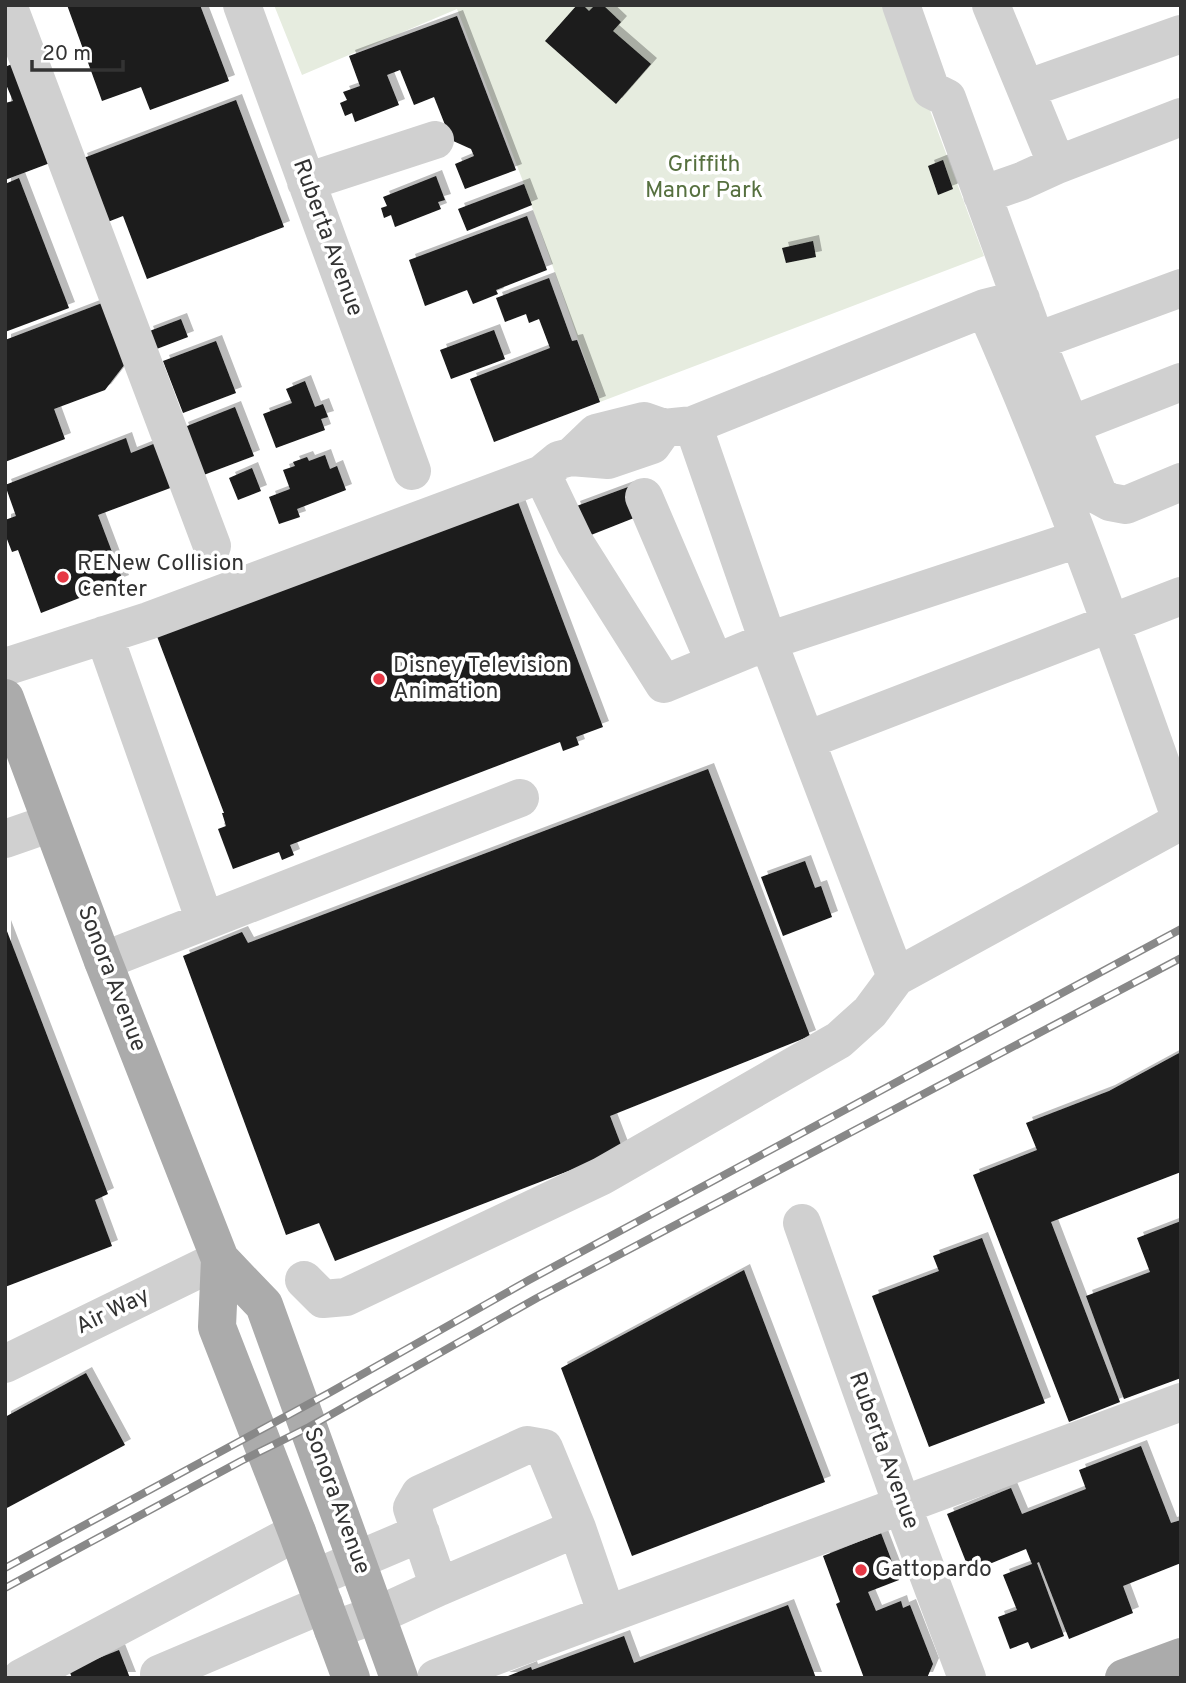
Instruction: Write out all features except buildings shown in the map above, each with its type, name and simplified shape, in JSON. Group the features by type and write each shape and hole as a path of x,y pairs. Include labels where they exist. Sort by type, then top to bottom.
{"main road":[{"name":"Sonora Avenue","path":"5,698 103,961 220,1259 264,1305 343,1596 351,1678"},
{"name":"Sonora Avenue","path":"220,1259 217,1327 297,1532 399,1678"},
{"path":"343,1596 375,1678"},
{"path":"1124,1678 1181,1657"}],"street":[{"path":"8,5 212,546"},
{"name":"Ruberta Avenue","path":"242,5 412,471"},
{"path":"304,1280 323,1299 346,1297 602,1176 839,1040 870,1012 896,977 1181,820 1111,623 1016,378 982,195 947,98 931,90 901,5"},
{"path":"926,5 955,81 947,98"},
{"path":"990,5 1057,164"},
{"path":"1026,89 1181,34"},
{"path":"982,195 1181,117"},
{"path":"306,182 435,140"},
{"path":"1037,341 1181,288"},
{"path":"1003,303 1037,341 1099,496 1110,502 1126,505 1181,482"},
{"path":"5,667 148,621 556,466 596,433 644,421 678,426 1003,303"},
{"path":"1071,425 1181,382"},
{"path":"678,426 768,641 896,977"},
{"path":"556,466 575,543 664,684 768,641 1078,539"},
{"path":"644,497 715,663"},
{"path":"807,740 1181,596"},
{"path":"104,635 205,921"},
{"path":"103,961 520,798"},
{"path":"5,839 51,823"},
{"name":"Ruberta Avenue","path":"802,1223 902,1505 967,1678"},
{"name":"Air Way","path":"7,1359 220,1259"},
{"path":"436,1678 1181,1402"},
{"path":"439,1587 412,1508 420,1494 527,1445 544,1448 577,1528 607,1615"},
{"path":"343,1596 391,1609 577,1528"},
{"path":"21,1678 297,1532"},
{"path":"161,1678 159,1674 343,1596 421,1533"}],"green space":[{"name":"Griffith Manor Park","path":"274,5 891,5 984,256 600,402 524,184 457,9 302,75"}],"railway":[{"path":"5,1568 329,1393 529,1280 1181,929"},
{"path":"5,1588 309,1427 537,1298 1181,958"}],"place":[{"name":"RENew Collision Center","path":"63,577"},
{"name":"Disney Television Animation","path":"379,679"},
{"name":"Gattopardo","path":"861,1570"}]}
